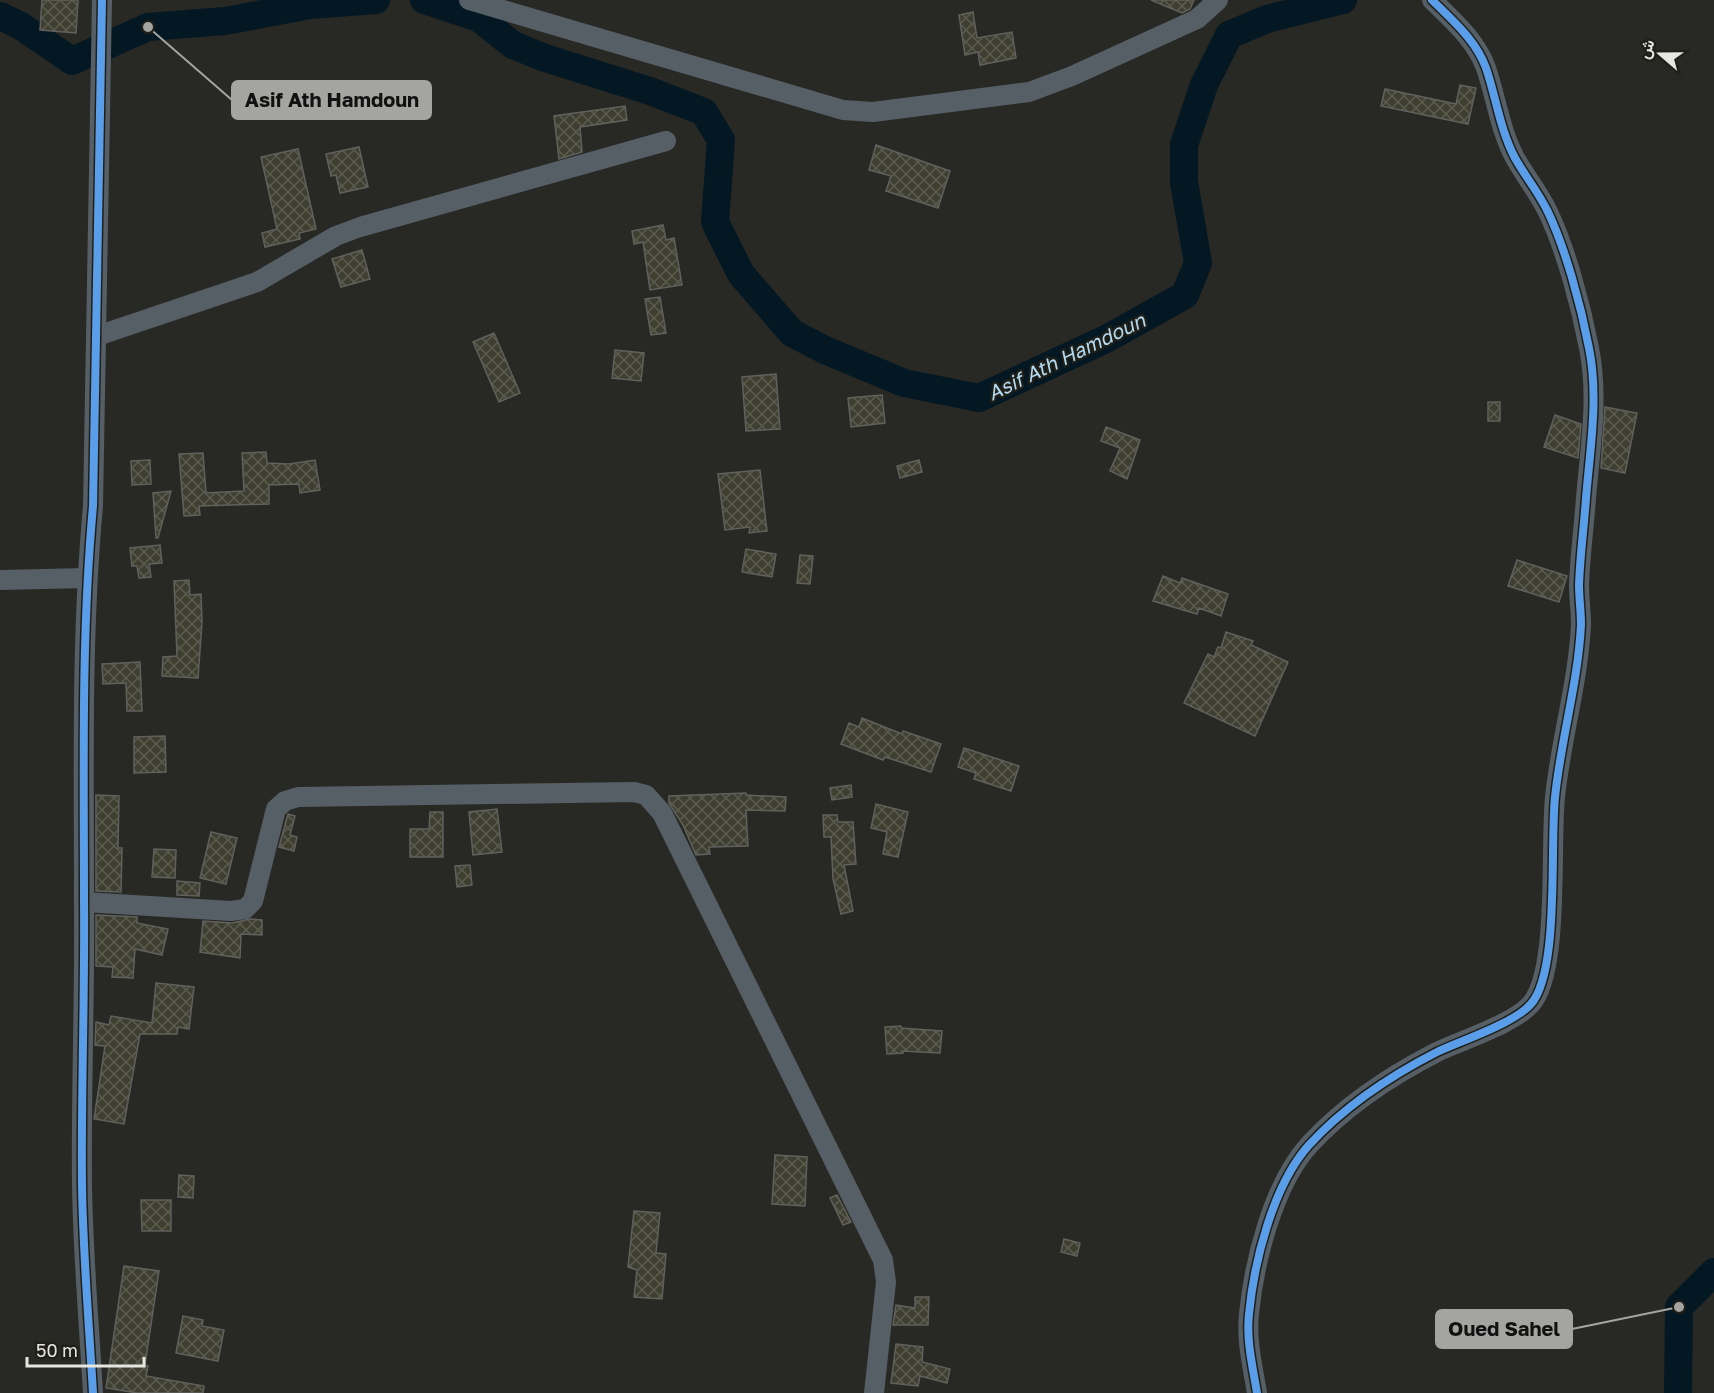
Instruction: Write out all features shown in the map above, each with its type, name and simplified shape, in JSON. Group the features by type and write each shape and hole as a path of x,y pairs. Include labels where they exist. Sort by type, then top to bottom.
{"street":[{"path":"93,1393 82,1188 81,1044 84,902 82,743 87,578 93,506 102,0"},
{"path":"469,0 843,110 873,112 1029,92 1072,76 1197,19 1218,0"},
{"path":"1257,1393 1250,1354 1249,1316 1271,1213 1288,1176 1308,1146 1359,1100 1434,1054 1514,1017 1531,1005 1539,990 1546,957 1550,922 1555,798 1581,624 1579,585 1593,414 1590,351 1578,298 1549,213 1515,158 1504,131 1485,64 1469,38 1432,0"},
{"path":"97,336 257,282 336,236 360,227 666,141"},
{"path":"0,580 87,578"},
{"path":"84,902 231,911 245,909 253,901 276,809 285,801 298,797 633,792 646,795 662,813 883,1260 886,1282 874,1393"}],"building":[{"path":"42,0 78,0 76,33 40,30"},
{"path":"1151,0 1194,0 1190,9 1182,13"},
{"path":"973,12 977,38 1012,32 1016,58 980,65 978,52 965,55 959,15"},
{"path":"1460,85 1476,88 1468,124 1381,106 1385,89 1456,104"},
{"path":"625,106 627,120 580,127 582,152 559,159 554,116"},
{"path":"876,145 950,171 938,208 886,191 891,176 869,170"},
{"path":"359,147 368,187 340,193 336,175 331,176 326,154"},
{"path":"298,149 316,229 299,233 300,239 265,247 262,233 277,229 261,157"},
{"path":"663,225 666,240 674,238 682,285 650,290 643,242 634,244 632,231"},
{"path":"362,250 370,279 341,287 332,259"},
{"path":"660,297 666,333 651,335 645,299"},
{"path":"494,333 520,393 499,402 473,342"},
{"path":"615,350 644,353 641,381 612,378"},
{"path":"776,374 780,429 746,431 742,377"},
{"path":"882,395 885,423 851,427 848,398"},
{"path":"1488,402 1500,402 1500,421 1488,421"},
{"path":"1605,407 1637,413 1625,473 1601,468"},
{"path":"1555,415 1581,424 1578,458 1544,447"},
{"path":"1106,427 1140,440 1127,479 1110,471 1120,448 1101,441"},
{"path":"266,452 267,463 289,464 315,460 320,490 300,493 299,484 269,485 269,504 199,506 200,515 184,516 179,454 203,453 206,493 244,491 242,453"},
{"path":"150,460 151,484 132,485 131,461"},
{"path":"919,460 922,472 900,478 897,466"},
{"path":"760,470 767,531 749,533 750,527 725,530 718,474"},
{"path":"171,491 158,538 156,538 153,493"},
{"path":"160,545 162,563 149,564 151,577 139,578 137,566 132,566 130,548"},
{"path":"746,549 776,554 772,577 742,572"},
{"path":"800,555 813,556 810,584 797,583"},
{"path":"1517,560 1567,576 1559,602 1508,586"},
{"path":"1163,576 1180,583 1182,578 1228,594 1221,616 1199,608 1197,614 1153,601"},
{"path":"189,580 190,595 201,594 202,623 198,678 162,676 163,657 177,656 174,581"},
{"path":"1226,632 1253,641 1251,645 1288,662 1255,736 1184,703 1208,654 1214,657 1218,647 1221,648"},
{"path":"140,662 142,711 127,711 126,683 103,684 102,664"},
{"path":"862,718 902,734 903,731 941,744 931,772 885,757 883,760 841,744 849,723 859,727"},
{"path":"165,736 166,772 134,773 134,737"},
{"path":"964,748 1019,766 1011,791 974,779 976,773 958,767"},
{"path":"851,785 852,797 832,800 830,788"},
{"path":"746,793 746,795 786,797 785,811 746,810 748,846 709,847 710,854 696,855 683,825 669,803 669,796"},
{"path":"96,795 119,796 118,848 122,848 121,892 96,891"},
{"path":"876,804 908,812 898,857 883,854 887,832 871,828"},
{"path":"497,809 502,852 473,855 469,812"},
{"path":"430,812 443,812 443,857 410,857 410,829 429,829"},
{"path":"288,814 295,816 290,835 297,837 294,851 279,847"},
{"path":"823,815 837,815 838,822 853,822 856,864 844,865 853,911 841,914 833,879 831,837 824,837"},
{"path":"211,832 237,838 226,884 200,878"},
{"path":"154,849 176,850 175,878 152,877"},
{"path":"470,865 472,885 457,887 455,866"},
{"path":"177,881 200,883 199,896 177,895"},
{"path":"96,915 137,917 137,923 168,929 162,955 135,949 133,978 112,977 113,967 96,966"},
{"path":"250,919 262,920 262,935 241,934 240,958 200,952 203,921 232,923"},
{"path":"156,983 194,987 189,1029 178,1027 177,1034 140,1034 124,1124 94,1119 105,1046 95,1045 96,1022 109,1025 111,1016 152,1023"},
{"path":"901,1026 901,1028 942,1031 940,1053 902,1051 903,1053 887,1054 885,1027"},
{"path":"775,1155 807,1157 805,1206 772,1204"},
{"path":"179,1175 194,1176 193,1198 178,1197"},
{"path":"837,1195 851,1222 843,1225 830,1198"},
{"path":"141,1200 171,1200 171,1231 142,1231"},
{"path":"634,1211 660,1213 656,1253 666,1254 662,1299 634,1297 637,1270 628,1267"},
{"path":"1064,1239 1080,1243 1077,1256 1061,1252"},
{"path":"124,1266 159,1271 145,1365 148,1366 146,1376 204,1386 203,1393 137,1393 106,1388"},
{"path":"915,1297 929,1297 928,1325 893,1325 896,1305 915,1308"},
{"path":"183,1316 203,1320 202,1326 224,1330 218,1361 176,1353"},
{"path":"896,1344 923,1347 922,1362 950,1369 947,1383 920,1376 918,1386 891,1383"}],"waterway":[{"name":"Asif Ath Hamdoun","path":"0,16 21,26 72,61 148,27 225,21 310,5 376,0"},
{"name":"Asif Ath Hamdoun","path":"424,0 479,18 513,45 545,58 650,91 704,112 721,140 715,222 741,274 792,333 825,350 904,383 979,398 1106,339 1185,295 1198,263 1184,182 1184,145 1204,85 1229,35 1267,19 1343,0"},
{"path":"1678,1393 1679,1307 1714,1272"}],"cycle path":[{"path":"93,1393 82,1185 84,703 93,506 102,0"},
{"path":"1257,1393 1248,1334 1255,1271 1267,1225 1285,1181 1296,1162 1309,1145 1337,1118 1386,1082 1437,1052 1490,1030 1527,1008 1534,1000 1542,982 1547,959 1552,903 1555,797 1577,668 1581,625 1579,585 1593,423 1592,367 1586,332 1561,243 1544,205 1510,147 1482,58 1463,31 1432,0"}],"place":[{"name":"Asif Ath Hamdoun","path":"148,27"},
{"name":"Oued Sahel","path":"1679,1307"}]}
